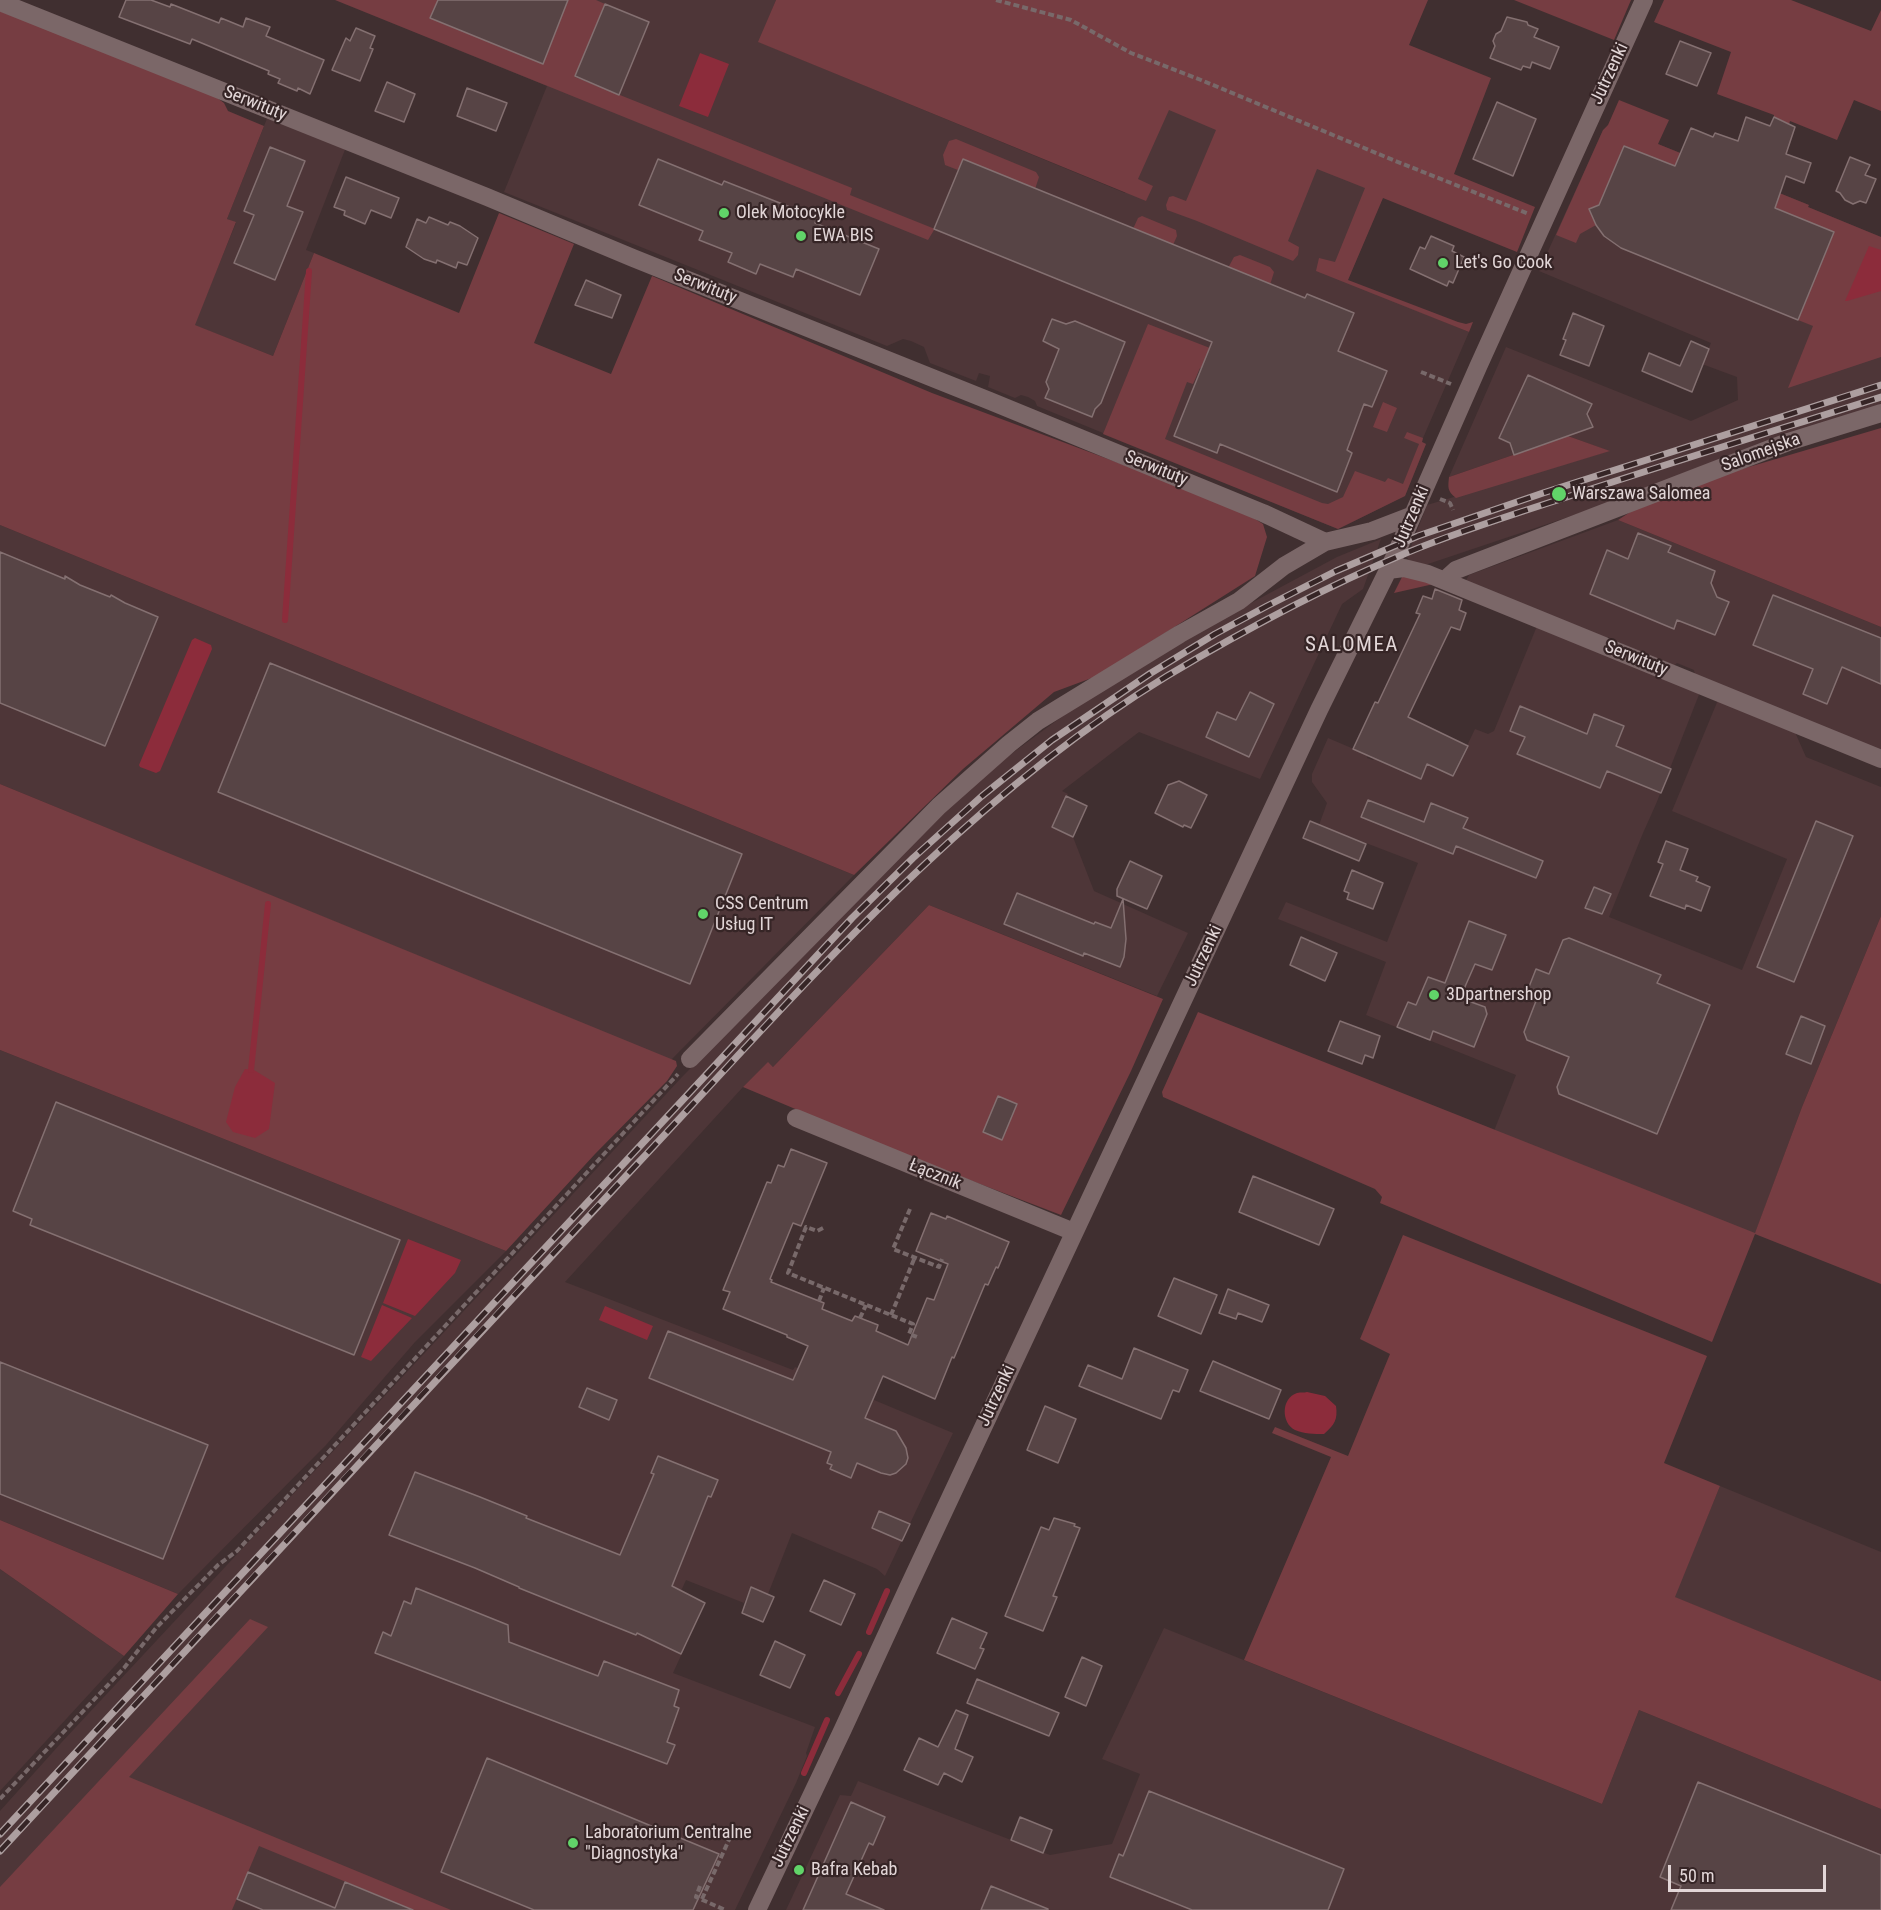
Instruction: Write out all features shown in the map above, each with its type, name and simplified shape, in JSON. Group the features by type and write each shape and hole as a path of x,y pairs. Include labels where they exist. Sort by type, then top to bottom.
{"street":[{"name":"Jutrzenki","path":"757,1910 1319,710 1388,570 1644,0"},
{"name":"Serwituty","path":"0,2 990,401 1263,513 1325,542"},
{"name":"Salomejska","path":"1445,580 1456,570 1788,442 1881,413"},
{"path":"690,1059 939,806 1038,721 1180,633 1239,601 1284,566 1325,542 1371,531 1412,516"},
{"name":"Serwituty","path":"1388,570 1404,568 1418,570 1445,580 1881,759"},
{"name":"Łącznik","path":"796,1118 1074,1232"}],"path":[{"path":"996,0 1071,20 1131,53 1545,220"},
{"path":"1421,372 1447,382"},
{"path":"1434,496 1450,503 1453,510"},
{"path":"0,1799 124,1668 156,1628 253,1533 672,1082 690,1059"},
{"path":"910,1209 893,1249 939,1267 942,1259"},
{"path":"823,1228 817,1231 806,1227 788,1273 913,1324 909,1334 917,1337"},
{"path":"891,1315 915,1257"},
{"path":"819,1301 824,1288"},
{"path":"860,1318 866,1305"},
{"path":"702,1899 733,1831"},
{"path":"700,1886 696,1897 725,1910"}],"shaded area":[{"path":"335,0 438,0 431,18 543,64 568,0 596,0 605,4 575,77 852,188 850,195 935,229 928,240"},
{"path":"404,0 776,0 759,42 1125,193 1167,92 1388,185 1347,282 1469,332 1423,438 1422,442 1426,444 1405,496 1338,529 1037,406 1035,401 1028,397 1021,395 1015,398 988,387 990,376 979,373 976,381 930,363 924,347 911,341 903,339 887,346 504,192 547,86 448,46"},
{"path":"776,0 1428,0 1409,45 1491,78 1454,174 1535,207 1517,252 1383,198 1348,280 1458,322 1466,324 1473,322 1469,332 1316,271 1319,258 1335,262 1365,188 1317,169 1288,241 1299,247 1298,255 1293,261 1167,210 1169,197 1173,196 1186,201 1216,130 1169,110 1138,179 1153,186 1146,201 758,42"},
{"path":"1514,0 1631,0 1614,40"},
{"path":"1664,0 1791,0 1871,31 1881,10 1881,111 1854,100 1837,140 1790,121 1789,124 1774,115 1717,94 1731,52 1654,22"},
{"path":"0,11 212,94 224,103 228,111 264,126 227,219 236,222 195,325 273,356 314,253 459,313 499,213 574,244 534,343 611,374 652,276 932,393 1236,507 1263,524 1267,537 1255,576 1097,676 1054,692 963,769 854,875 0,525"},
{"path":"700,53 729,64 708,117 679,106"},
{"path":"1619,100 1669,120 1658,144 1809,205 1808,207 1881,237 1881,357 1788,388 1813,326 1798,320 1834,232 1624,146 1599,205 1596,225 1580,234 1576,243 1556,235 1603,130 1608,125"},
{"path":"268,116 346,147 306,250 314,253 273,356 194,325 236,223 227,219"},
{"path":"1603,130 1658,144 1809,205 1808,207 1881,237 1881,406 1619,500 1425,565 1412,565 1407,557 1427,505 1609,451 1568,436 1449,477 1506,347 1691,421 1738,400 1737,377 1702,364 1711,343 1539,271"},
{"path":"956,139 1036,172 1039,177 1035,189 945,165 943,155 949,141"},
{"path":"1142,216 1176,230 1177,236 1173,245 1133,229 1138,218"},
{"path":"1869,246 1881,250 1881,291 1845,301"},
{"path":"1240,255 1270,267 1274,272 1270,285 1228,268 1234,257"},
{"path":"1148,324 1228,355 1220,376 1200,368 1193,384 1187,382 1165,439 1328,504 1343,497 1355,471 1385,482 1388,478 1403,484 1419,444 1404,438 1407,432 1423,438 1422,442 1426,444 1405,496 1338,529 1103,434"},
{"path":"1383,402 1397,408 1387,432 1373,427"},
{"path":"1881,428 1881,627 1618,520 1641,505 1725,474"},
{"path":"1568,436 1610,451 1456,498 1450,491 1449,477"},
{"path":"1618,520 1881,627 1881,753 1695,676 1694,670 1677,663 1672,667 1608,637 1603,639 1465,582 1469,575"},
{"path":"0,525 854,875 671,1060 0,784"},
{"path":"1381,539 1363,589 1342,604 1260,779 1139,732 1062,791 1068,794 1052,827 1073,837 1094,891 1188,933 1157,996 929,905 773,1067 768,1063 743,1087 565,1282 793,1370 795,1367 953,1433 885,1576 877,1569 792,1533 768,1594 751,1587 744,1603 686,1580 681,1591 705,1603 673,1673 815,1727 796,1783 735,1910 0,1910 0,1811 682,1077 942,813 1007,757 1086,699 1212,624 1337,557"},
{"path":"1403,575 1438,583 1394,593"},
{"path":"1537,626 1700,692 1609,917 1742,970 1787,859 1672,811 1718,700 1794,730 1806,757 1881,787 1881,916 1802,1107 1755,1234 1494,1131 1516,1075 1366,1015 1386,962 1278,919 1286,902 1387,942 1418,863 1319,825 1327,803 1312,782 1312,774 1328,738 1368,755 1367,758 1373,760 1374,758 1421,778 1428,764 1453,775 1475,729 1488,734 1494,731"},
{"path":"195,638 211,645 212,649 160,771 156,773 139,765 192,640"},
{"path":"0,784 676,1061 677,1066 667,1081 595,1154 506,1251 0,1050"},
{"path":"929,905 1163,999 1131,1071 1061,1215 907,1156 743,1087 768,1062 773,1067"},
{"path":"1881,916 1881,1284 1755,1234 1712,1342 1380,1203 1382,1197 1375,1189 1163,1097 1162,1092 1198,1012 1755,1233 1802,1107"},
{"path":"0,1050 506,1251 415,1342 326,1445 178,1594 0,1520"},
{"path":"245,1069 254,1070 275,1083 269,1129 255,1138 233,1132 226,1122 235,1087"},
{"path":"1403,1235 1707,1356 1664,1463 1720,1486 1675,1597 1881,1681 1881,1809 1639,1710 1602,1804 1244,1660 1331,1457 1272,1433 1275,1427 1348,1456 1390,1354 1360,1339"},
{"path":"408,1239 461,1260 455,1273 415,1316 383,1303"},
{"path":"382,1305 412,1318 371,1361 361,1357"},
{"path":"605,1306 653,1326 647,1340 599,1320"},
{"path":"1307,1392 1325,1396 1336,1406 1334,1422 1324,1434 1298,1431 1290,1427 1287,1422 1285,1411 1288,1400 1297,1393"},
{"path":"1720,1486 1881,1552 1881,1681 1674,1597"},
{"path":"0,1520 178,1594 124,1656 0,1569"},
{"path":"0,1569 124,1656 0,1791"},
{"path":"250,1619 268,1627 129,1777 451,1910 414,1910 259,1846 232,1910 0,1910 0,1887"},
{"path":"1164,1628 1602,1804 1639,1710 1881,1809 1881,1910 786,1910 840,1795 851,1796 858,1781 1050,1855 1112,1844 1140,1774 1102,1759"}],"building":[{"path":"126,0 151,0 170,7 171,4 219,23 221,18 243,27 246,18 270,27 266,36 324,60 310,94 298,88 297,91 278,83 280,79 268,74 269,71 192,39 190,44 119,17"},
{"path":"438,0 568,0 543,64 430,18"},
{"path":"605,4 649,22 619,95 575,76"},
{"path":"1507,17 1527,22 1528,25 1538,29 1534,37 1559,47 1550,69 1532,62 1530,68 1523,66 1521,70 1490,58 1495,46 1493,41 1496,34 1501,31"},
{"path":"356,28 375,36 370,48 373,49 360,81 332,70 346,38 350,41"},
{"path":"1680,41 1711,53 1697,86 1666,74"},
{"path":"387,82 415,94 404,122 375,111"},
{"path":"467,88 507,103 496,131 457,116"},
{"path":"1497,102 1536,119 1513,176 1473,159"},
{"path":"1746,117 1770,126 1774,117 1795,127 1786,154 1811,163 1804,183 1786,176 1775,208 1834,232 1798,320 1621,248 1604,236 1589,209 1599,205 1624,146 1675,166 1691,128 1713,137 1715,133 1738,141"},
{"path":"270,147 305,161 287,206 303,212 275,280 234,263 254,215 244,211"},
{"path":"1850,157 1870,165 1865,175 1876,179 1866,203 1860,201 1853,204 1836,191"},
{"path":"658,159 722,185 724,181 817,218 815,223 879,249 860,295 796,269 793,277 760,264 756,274 728,262 732,253 699,240 703,231 639,205"},
{"path":"963,159 1305,298 1307,294 1354,313 1338,351 1387,371 1372,407 1364,404 1347,450 1352,453 1337,492 1220,444 1217,453 1174,436 1212,342 934,229"},
{"path":"346,177 399,198 391,218 371,210 365,224 344,215 345,211 334,207"},
{"path":"429,217 448,225 450,222 460,226 478,238 467,265 458,262 456,268 437,260 436,263 424,259 406,247 417,219 426,223"},
{"path":"1431,236 1454,246 1452,251 1464,257 1453,283 1449,281 1447,286 1410,269 1420,247 1425,249"},
{"path":"586,280 621,295 612,318 575,305"},
{"path":"1573,313 1604,326 1589,366 1560,355 1566,340 1563,339"},
{"path":"1052,319 1066,324 1075,321 1125,342 1101,403 1095,409 1092,417 1045,398 1049,389 1046,382 1059,349 1043,341"},
{"path":"1691,341 1709,349 1692,392 1642,371 1649,353 1680,366"},
{"path":"1528,375 1592,404 1587,414 1593,427 1514,455 1510,443 1499,438"},
{"path":"1638,533 1671,546 1668,552 1715,571 1711,583 1717,597 1729,602 1715,635 1677,620 1674,629 1590,594 1607,550 1628,559"},
{"path":"0,552 65,579 65,576 80,585 110,597 111,595 158,617 105,746 0,703"},
{"path":"1435,589 1462,600 1459,610 1466,613 1460,630 1451,627 1408,717 1468,746 1453,776 1427,764 1421,779 1353,749 1375,702 1378,703 1420,614 1416,613 1423,596 1432,599"},
{"path":"1773,595 1881,638 1881,684 1842,667 1827,704 1803,694 1813,669 1753,645"},
{"path":"270,663 742,854 690,984 218,792"},
{"path":"1250,692 1274,704 1249,757 1206,737 1217,712 1236,720"},
{"path":"1520,706 1587,734 1594,714 1624,726 1616,746 1671,769 1661,793 1607,771 1600,788 1517,754 1525,737 1510,731"},
{"path":"1179,781 1207,795 1191,828 1184,825 1183,827 1155,813 1168,785"},
{"path":"1066,796 1087,806 1073,837 1052,827"},
{"path":"1368,800 1424,822 1431,803 1468,818 1463,828 1543,861 1536,878 1456,846 1453,854 1361,817"},
{"path":"1310,821 1366,844 1359,861 1303,838"},
{"path":"1816,821 1853,836 1794,982 1757,967"},
{"path":"1666,841 1688,849 1680,870 1698,877 1696,881 1710,887 1701,911 1686,905 1685,909 1650,896 1663,864 1658,862"},
{"path":"1130,861 1162,876 1147,909 1117,896 1117,889"},
{"path":"1352,870 1383,883 1373,909 1347,899 1349,893 1344,891"},
{"path":"1594,887 1611,894 1602,914 1585,908"},
{"path":"1017,893 1094,924 1095,922 1111,928 1123,899 1126,939 1124,957 1120,967 1084,953 1083,956 1004,924"},
{"path":"1469,921 1506,935 1492,970 1475,964 1460,998 1485,1007 1487,1014 1474,1047 1433,1031 1430,1040 1397,1027 1408,1002 1416,1005 1428,977 1445,983"},
{"path":"1301,937 1337,953 1325,981 1290,965"},
{"path":"1569,938 1661,975 1657,983 1710,1005 1657,1134 1559,1094 1557,1087 1569,1057 1527,1040 1524,1032 1536,1001 1525,997 1536,969 1549,974 1563,940"},
{"path":"1801,1016 1825,1026 1811,1064 1786,1054"},
{"path":"1340,1021 1380,1036 1373,1058 1365,1055 1362,1064 1328,1051"},
{"path":"998,1096 1017,1104 1002,1140 983,1132"},
{"path":"56,1102 400,1240 354,1355 30,1225 32,1219 13,1211"},
{"path":"791,1149 827,1163 801,1226 793,1223 770,1279 771,1282 824,1303 822,1309 852,1321 855,1316 878,1325 876,1331 908,1345 927,1298 934,1300 948,1264 916,1251 931,1213 946,1219 947,1216 1009,1242 998,1268 996,1267 988,1285 985,1284 935,1399 883,1376 865,1418 896,1431 906,1448 908,1458 906,1464 890,1475 857,1463 851,1478 830,1469 832,1465 827,1463 831,1452 649,1378 668,1331 793,1380 808,1346 723,1309 730,1292 723,1290 767,1182 771,1183 778,1165 784,1167"},
{"path":"1253,1176 1334,1209 1319,1245 1239,1212"},
{"path":"1174,1278 1217,1295 1201,1334 1158,1316"},
{"path":"1228,1289 1269,1305 1262,1322 1238,1313 1236,1319 1219,1313"},
{"path":"1134,1348 1188,1370 1179,1392 1173,1390 1161,1419 1079,1386 1088,1365 1122,1379"},
{"path":"1213,1361 1281,1390 1269,1419 1200,1391"},
{"path":"0,1362 208,1445 163,1559 0,1494"},
{"path":"587,1388 617,1400 609,1420 579,1407"},
{"path":"1045,1406 1076,1419 1058,1463 1027,1450"},
{"path":"658,1456 718,1480 711,1497 708,1496 672,1586 705,1603 681,1654 637,1633 636,1635 389,1535 415,1472 620,1555 654,1474 651,1473"},
{"path":"879,1511 910,1524 902,1541 872,1528"},
{"path":"1054,1518 1075,1524 1074,1526 1080,1528 1053,1596 1057,1597 1043,1631 1005,1616 1041,1527 1049,1530"},
{"path":"824,1580 855,1594 841,1625 810,1611"},
{"path":"751,1587 774,1597 763,1622 742,1613"},
{"path":"416,1588 508,1625 509,1642 598,1676 604,1661 679,1690 674,1706 679,1708 667,1742 675,1745 667,1764 375,1653 383,1632 391,1636 404,1601 411,1604"},
{"path":"952,1618 987,1633 980,1648 984,1649 975,1669 937,1653"},
{"path":"775,1641 805,1655 790,1688 760,1675"},
{"path":"1082,1657 1102,1666 1086,1706 1065,1697"},
{"path":"977,1679 1059,1713 1049,1736 967,1703"},
{"path":"956,1710 968,1715 955,1749 973,1757 962,1782 944,1773 938,1785 904,1770 919,1738 938,1747"},
{"name":"Laboratorium Centralne \"Diagnostyka\"","path":"487,1758 719,1854 693,1910 534,1910 441,1872"},
{"path":"1698,1782 1881,1855 1881,1910 1671,1910 1681,1886 1660,1877"},
{"path":"1149,1791 1344,1869 1328,1910 1192,1910 1110,1877 1119,1854 1123,1856"},
{"path":"851,1802 885,1817 873,1845 869,1843 846,1894 884,1910 803,1910"},
{"path":"1020,1817 1052,1830 1043,1853 1011,1840"},
{"path":"248,1872 335,1908 345,1882 413,1910 263,1910 237,1899"},
{"path":"991,1886 1048,1909 1048,1910 981,1910"}],"waterway":[{"path":"285,620 309,271"},
{"path":"251,1070 268,904"},
{"path":"869,1632 887,1591"},
{"path":"838,1693 859,1654"},
{"path":"804,1773 827,1720"}],"railway":[{"path":"0,1834 852,918 913,858 982,796 1052,740 1151,673 1215,634 1336,571 1418,536 1543,493 1881,385"},
{"path":"0,1851 762,1030 887,901 952,839 1020,780 1092,726 1167,676 1284,610 1375,566 1492,522 1881,397"}],"place":[{"name":"Olek Motocykle","path":"724,213"},
{"name":"EWA BIS","path":"801,236"},
{"name":"Let's Go Cook","path":"1443,263"},
{"name":"Warszawa Salomea","path":"1559,494"},
{"name":"CSS Centrum Usług IT","path":"703,914"},
{"name":"3Dpartnershop","path":"1434,995"},
{"name":"Laboratorium Centralne \"Diagnostyka\"","path":"573,1843"},
{"name":"Bafra Kebab","path":"799,1870"}],"district":[{"name":"SALOMEA","path":"1352,646"}]}
